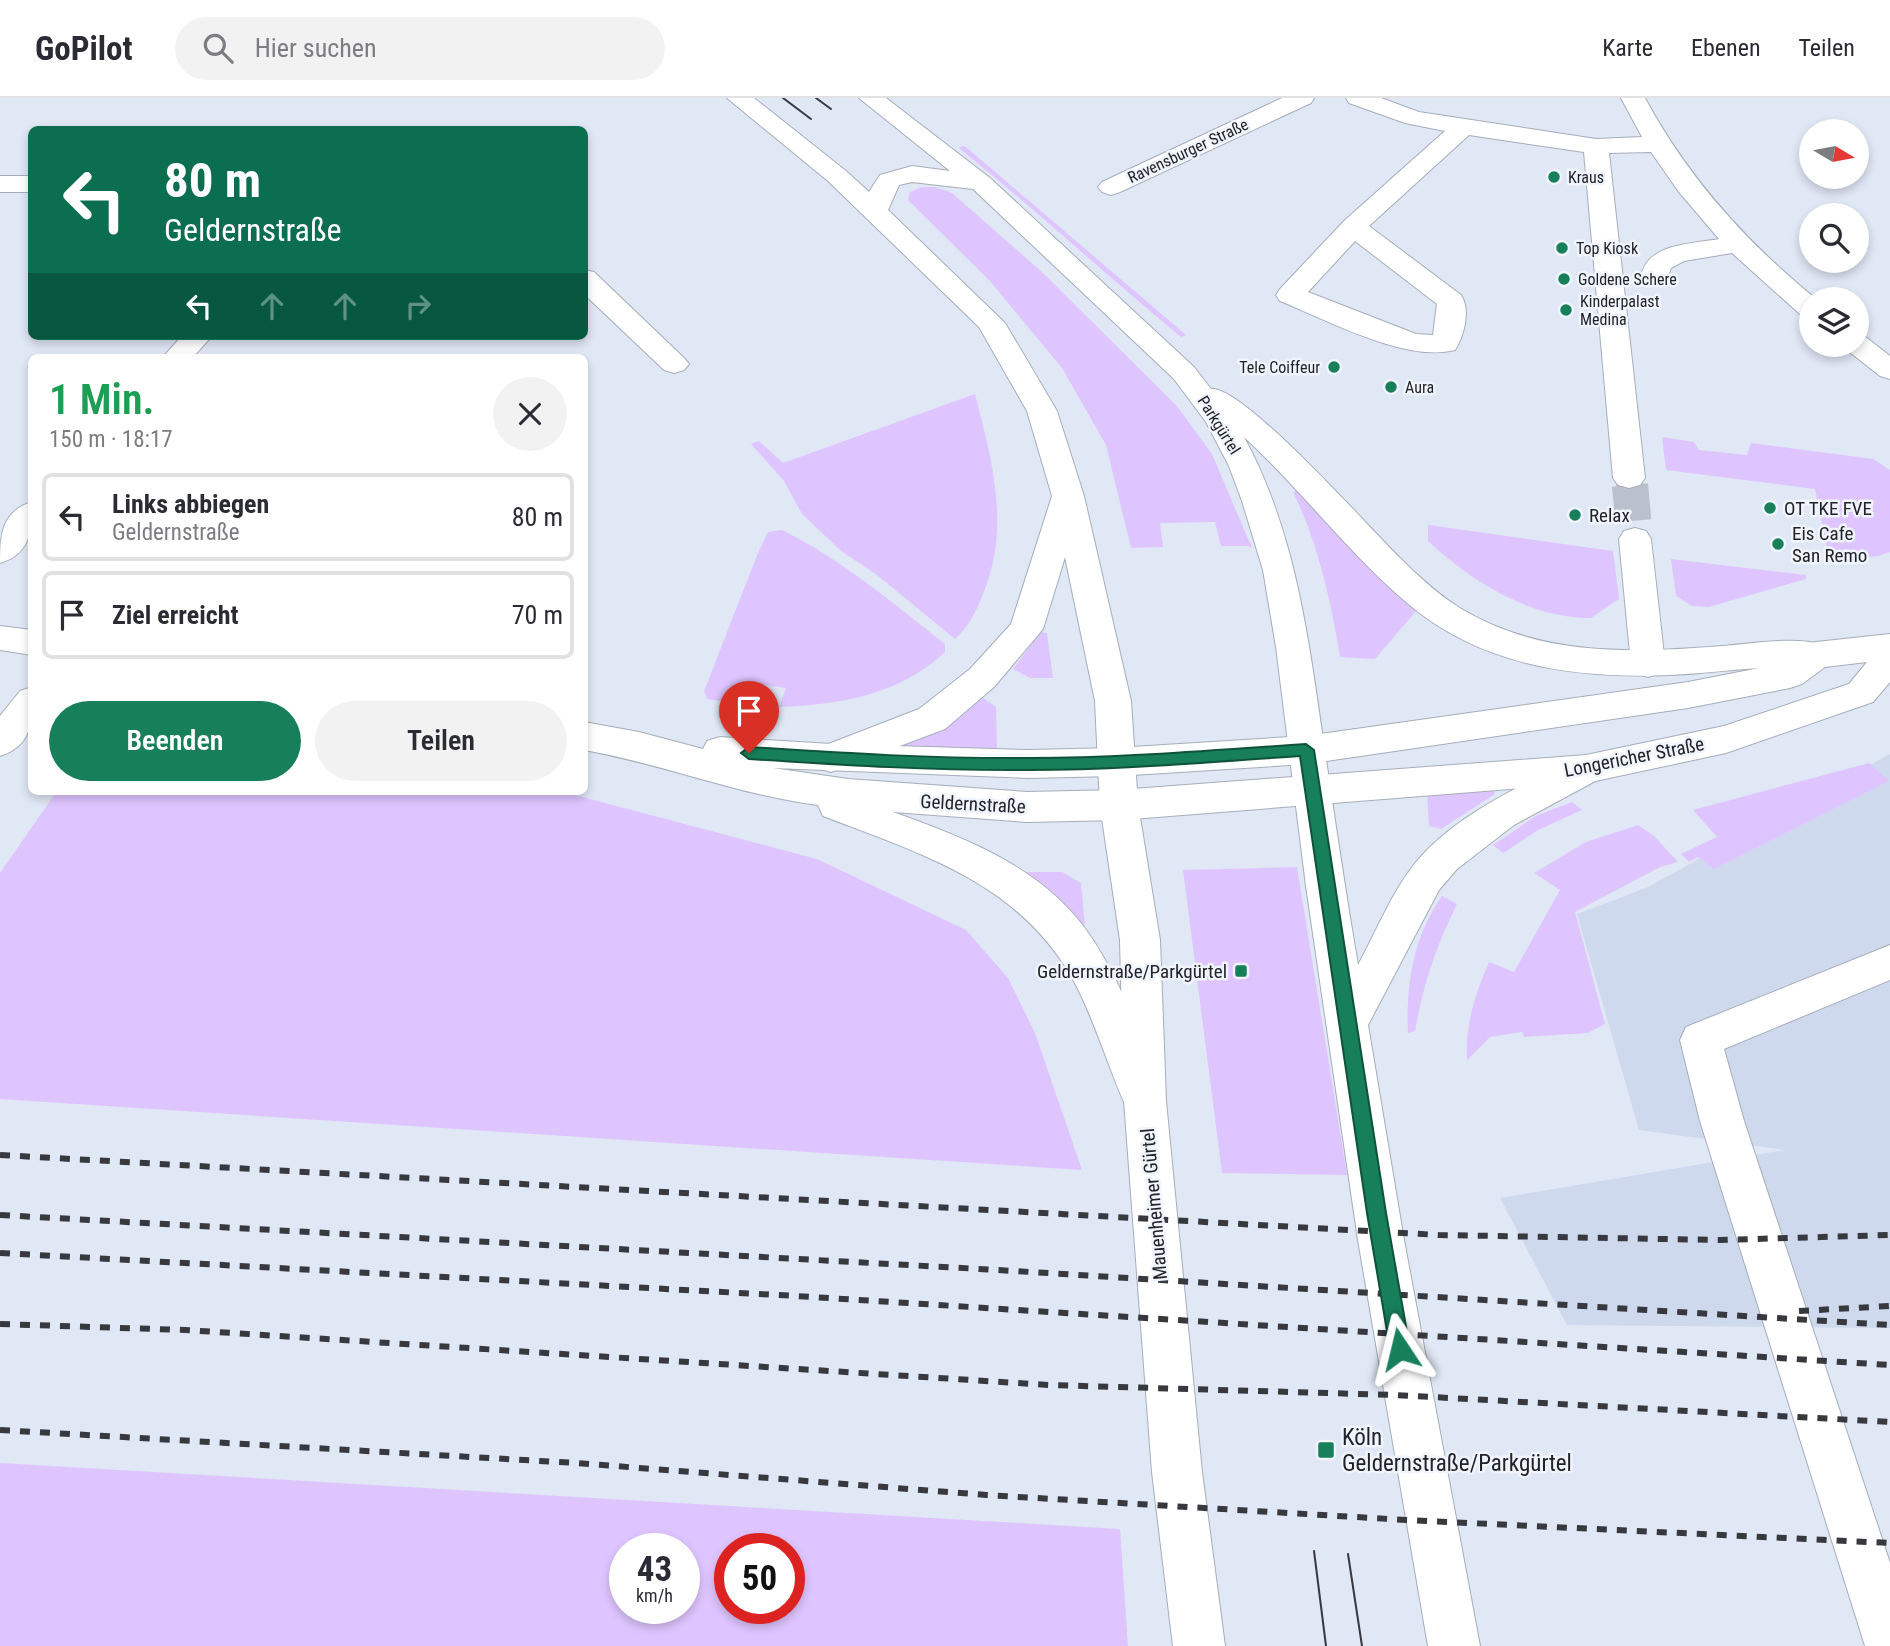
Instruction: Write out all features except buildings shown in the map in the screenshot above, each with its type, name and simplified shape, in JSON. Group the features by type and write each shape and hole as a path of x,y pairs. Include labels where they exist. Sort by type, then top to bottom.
{"main road":[{"path":"739,98 805,149 991,323 1042,411 1068,496 1105,657 1113,701 1116,762"},
{"name":"Parkgürtel","path":"871,98 981,183 1184,373 1219,419 1244,466 1262,514 1285,601 1306,750"},
{"name":"Ravensburger Straße","path":"1111,187 1302,98"},
{"path":"1358,98 1414,118 1463,128 1596,146 1658,144"},
{"path":"1633,98 1648,130 1694,195 1738,244 1799,298"},
{"path":"1353,227 1451,301 1451,323 1444,344 1412,343 1290,295 1353,227 1463,128"},
{"path":"1596,146 1629,471"},
{"path":"874,212 878,198 889,180 912,174 981,183"},
{"path":"0,184 28,184"},
{"path":"1655,278 1656,268 1670,256 1738,244"},
{"path":"588,282 674,363"},
{"path":"180,354 194,340"},
{"path":"1869,353 1890,370"},
{"path":"1184,373 1242,418 1282,455 1412,589 1457,622 1492,639 1529,651 1605,663 1648,664 1778,653 1816,655 1890,647"},
{"path":"831,758 932,719 982,678 1026,629 1068,496"},
{"path":"0,552 28,518"},
{"path":"1635,539 1648,664"},
{"path":"0,638 28,642"},
{"path":"1454,1646 1383,1254 1306,750 1688,695 1790,675 1816,655"},
{"name":"Longericher Straße","path":"1312,788 1587,769 1726,739 1861,693 1890,658"},
{"path":"0,742 28,706"},
{"name":"Geldernstraße","path":"588,737 639,746 785,786 964,805 1027,807 1119,804 1312,788"},
{"name":"Geldernstraße","path":"639,746 831,758 1028,764 1116,762 1306,750"},
{"name":"Mauenheimer Gürtel","path":"1116,762 1119,804 1140,940 1145,1101 1177,1472 1199,1646"},
{"path":"1347,1024 1425,879 1443,858 1501,814 1587,769"},
{"path":"785,786 967,858 995,872 1037,903 1069,938 1088,971 1145,1101"},
{"path":"1890,962 1701,1040 1722,1121 1890,1643"}],"shaded area":[{"path":"962,146 1186,335 1181,337 1153,314 959,148"},
{"path":"922,187 935,187 952,193 1043,273 1176,405 1212,454 1252,548 1221,546 1215,522 1160,523 1163,547 1131,548 1106,445 1062,368 989,280 908,200 910,192"},
{"path":"975,394 996,494 996,544 981,600 968,624 955,639 877,575 841,551 802,514 784,481 751,444 759,441 783,463"},
{"path":"1662,437 1694,442 1699,450 1747,455 1751,443 1873,459 1890,470 1890,552 1830,562 1815,489 1666,470"},
{"path":"1297,490 1354,552 1417,610 1375,659 1340,657 1322,573 1310,531 1293,492"},
{"path":"1428,525 1613,551 1619,599 1591,618 1545,612 1524,604 1482,583 1445,556 1428,541"},
{"path":"782,530 866,583 945,644 945,652 927,667 888,688 846,700 779,707 786,688 757,684 749,705 707,699 704,691 758,553 768,532"},
{"path":"1671,559 1806,575 1806,579 1709,607 1692,606 1676,596"},
{"path":"1041,632 1047,633 1053,678 1030,678 1013,669"},
{"path":"983,698 996,707 997,751 903,747 903,744 965,712"},
{"path":"1890,754 1890,1328 1567,1325 1500,1198 1785,1150 1639,1130 1577,914 1646,888"},
{"path":"1869,763 1889,781 1714,869 1698,857 1689,862 1681,854 1717,837 1693,810"},
{"path":"1491,785 1495,794 1441,829 1429,826 1427,794"},
{"path":"54,795 575,795 817,859 966,930 1008,978 1035,1033 1082,1170 0,1099 0,873"},
{"path":"1572,802 1582,810 1538,830 1503,853 1493,845 1536,816"},
{"path":"1638,825 1654,836 1678,862 1660,867 1575,912 1605,1024 1588,1033 1524,1037 1522,1032 1490,1037 1467,1060 1472,1010 1489,962 1514,972 1560,890 1534,873 1586,842"},
{"path":"1297,867 1347,1175 1222,1173 1183,870"},
{"path":"1024,872 1062,872 1081,883 1085,926"},
{"path":"1442,896 1457,904 1431,966 1415,1031 1408,1033 1408,997 1413,962 1424,928"},
{"path":"0,1463 1120,1529 1128,1646 0,1646"}],"tunnel":[{"path":"1629,478 1630,487"},
{"path":"1630,485 1635,539"}],"tram line":[{"path":"783,98 811,119"},
{"path":"816,98 831,109"},
{"path":"1314,1551 1326,1646"},
{"path":"1348,1554 1362,1646"}],"railway":[{"path":"0,1155 1439,1235 1720,1240 1890,1235"},
{"path":"0,1215 998,1270 1890,1325"},
{"path":"0,1253 796,1296 1890,1365"},
{"path":"1799,1311 1890,1306"},
{"path":"0,1324 185,1330 1049,1385 1395,1395 1890,1422"},
{"path":"0,1430 576,1463 986,1495 1406,1520 1890,1543"}],"place":[{"name":"Kraus","path":"1554,177"},
{"name":"Top Kiosk","path":"1562,248"},
{"name":"Goldene Schere","path":"1564,279"},
{"name":"Kinderpalast Medina","path":"1566,310"},
{"name":"Tele Coiffeur","path":"1334,367"},
{"name":"Aura","path":"1391,387"},
{"name":"OT TKE FVE","path":"1770,508"},
{"name":"Relax","path":"1575,515"},
{"name":"Eis Cafe San Remo","path":"1778,544"},
{"name":"Geldernstraße/Parkgürtel","path":"1241,971"},
{"name":"Köln Geldernstraße/Parkgürtel","path":"1326,1450"}],"route":[{"path":"749,753 1028,764 1116,762 1306,750 1376,1213 1400,1349"}]}
